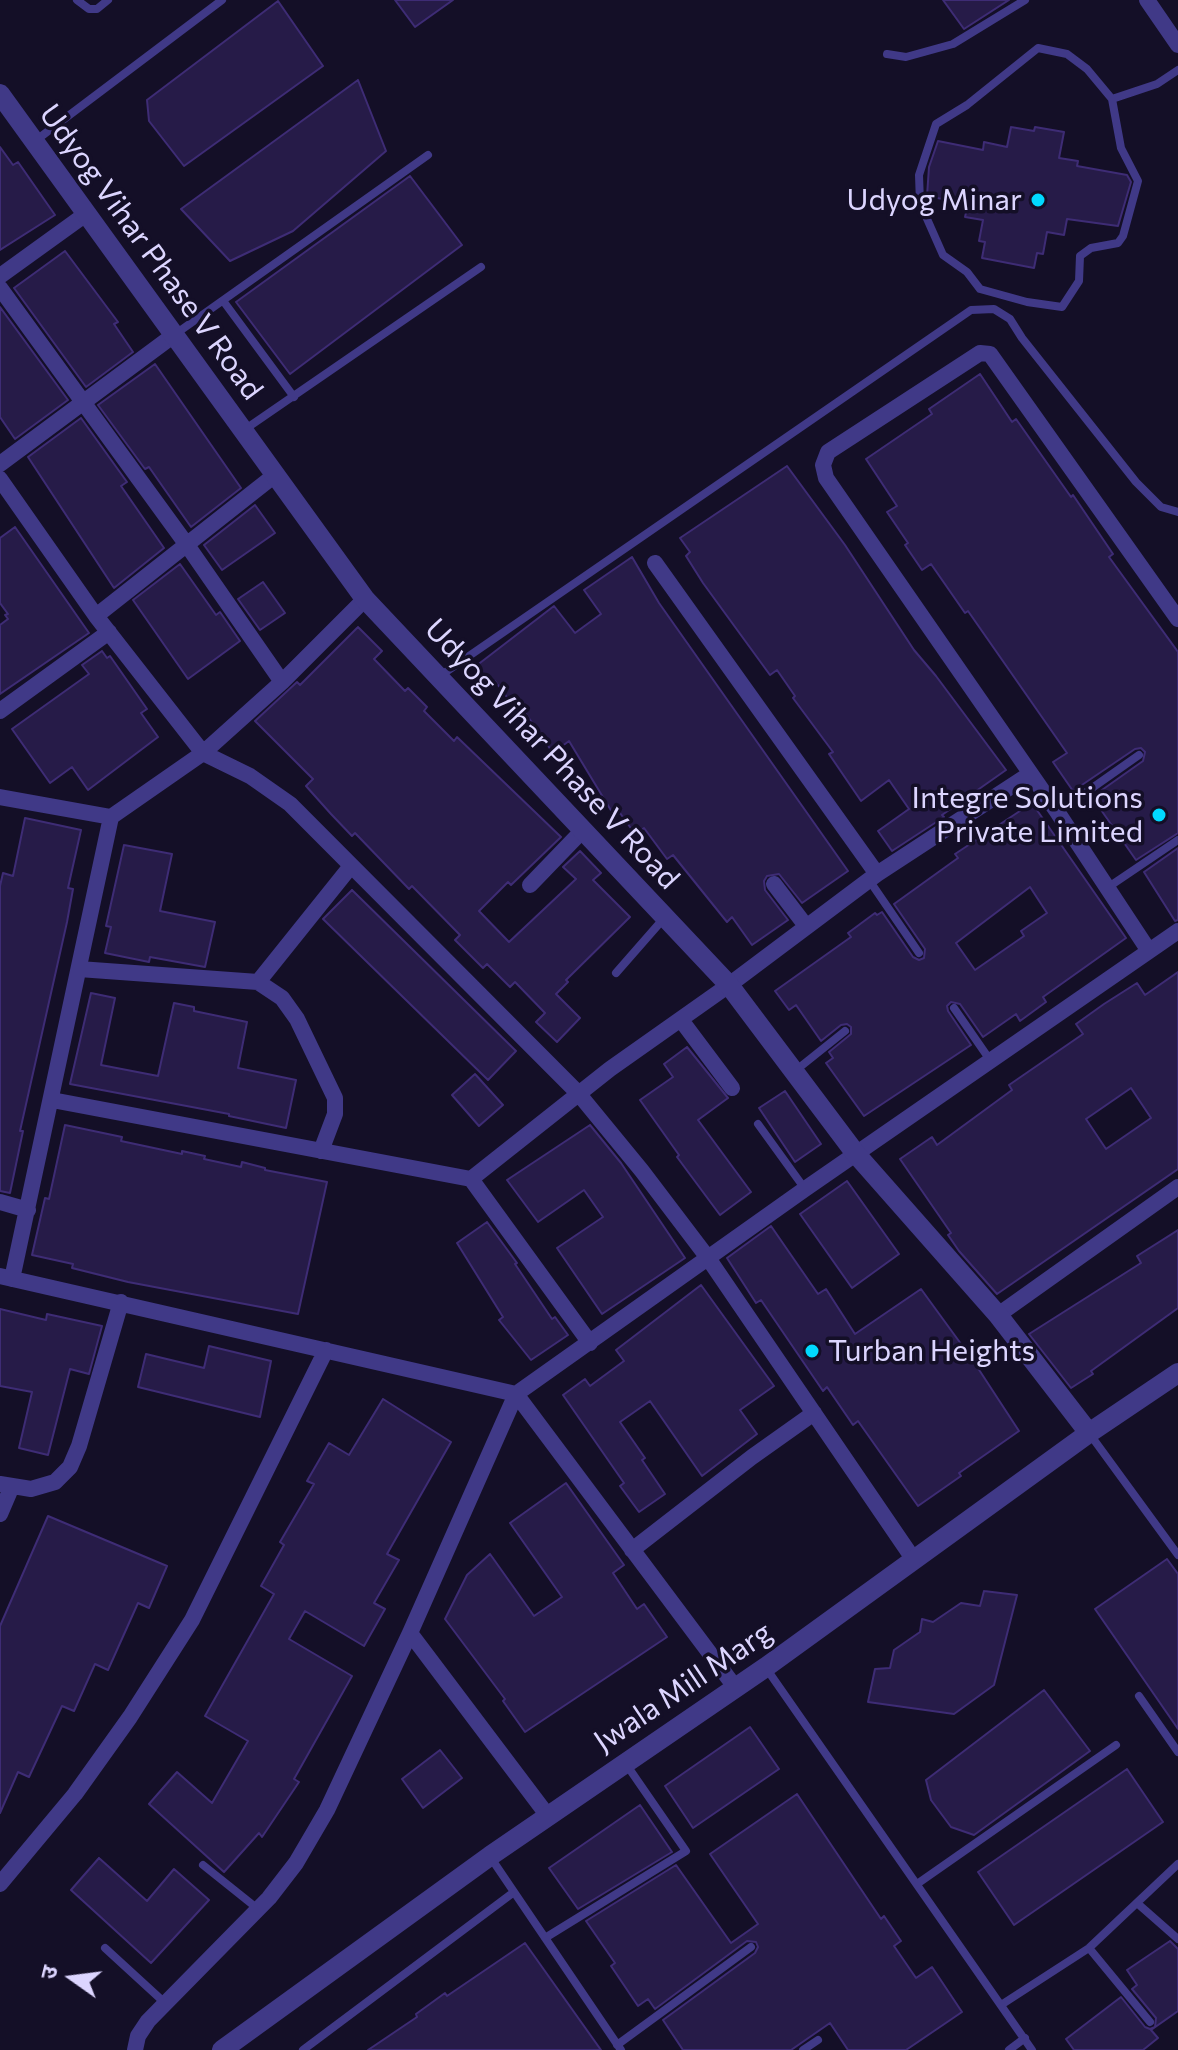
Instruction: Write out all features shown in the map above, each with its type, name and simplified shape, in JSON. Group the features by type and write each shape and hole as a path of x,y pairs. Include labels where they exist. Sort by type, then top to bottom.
{"street":[{"path":"1147,0 1178,45"},
{"name":"Udyog Vihar Phase V Road","path":"0,94 365,599 729,985 856,1154 998,1315 1089,1433"},
{"path":"0,276 86,214"},
{"path":"0,288 187,545 282,682"},
{"path":"0,464 174,335"},
{"path":"1149,951 1058,813 826,478 823,465 828,452 980,353 990,354 1178,619"},
{"path":"96,616 275,475"},
{"path":"2,488 96,616 203,753 250,776 290,804 578,1093 708,1258 914,1560"},
{"path":"655,563 873,877"},
{"path":"365,599 282,682 203,753 111,817 28,1210 6,1278 516,1394 735,1687"},
{"path":"0,711 109,632"},
{"path":"471,1179 578,1093 873,877 1030,774"},
{"path":"0,797 111,817"},
{"path":"530,885 583,830"},
{"path":"258,982 351,866"},
{"path":"774,884 806,926"},
{"path":"135,2050 138,2036 166,2003 258,1909 296,1863 327,1810 516,1394 1178,931"},
{"path":"79,969 258,982 282,998 297,1019 335,1098 335,1114 321,1151"},
{"path":"681,1020 732,1088"},
{"path":"52,1100 471,1179 590,1343"},
{"path":"998,1315 1178,1187"},
{"path":"0,1202 28,1210"},
{"path":"0,1514 6,1485 31,1489 55,1482 70,1467 121,1302"},
{"path":"0,1884 75,1794 130,1717 192,1620 326,1350"},
{"name":"Jwala Mill Marg","path":"222,2050 490,1856 766,1667 1089,1433 1178,1373"},
{"path":"632,1550 814,1413"},
{"path":"410,1633 548,1816"}],"lane":[{"path":"77,0 89,9 97,9 108,0"},
{"path":"34,142 222,0"},
{"path":"887,54 906,57 953,44 1025,0"},
{"path":"1038,48 1067,54 1087,69 1112,99 1121,148 1138,181 1123,236 1118,243 1091,248 1080,256 1079,281 1062,307 1027,302 980,289 967,272 943,255 920,203 919,175 936,124 967,105 1038,48"},
{"path":"1112,99 1157,84 1178,70"},
{"path":"174,335 428,155"},
{"path":"243,430 481,267"},
{"path":"224,302 294,397"},
{"path":"438,677 971,310 994,309 1010,319 1136,482 1161,507 1178,512"},
{"path":"1058,813 1139,755"},
{"path":"1107,888 1178,840"},
{"path":"873,877 919,953"},
{"path":"616,973 665,917"},
{"path":"954,1008 991,1061"},
{"path":"794,1071 845,1031"},
{"path":"758,1124 805,1189"},
{"path":"1089,1433 1178,1555"},
{"path":"766,1667 1032,2050"},
{"path":"1139,1696 1178,1752"},
{"path":"917,1884 1116,1745"},
{"path":"545,1938 686,1851 625,1762"},
{"path":"490,1856 619,2048 751,1947"},
{"path":"1001,2005 1089,1948 1178,1864"},
{"path":"203,1865 258,1909"},
{"path":"303,2050 514,1892"},
{"path":"1137,1903 1178,1939"},
{"path":"105,1948 166,2003"},
{"path":"1089,1948 1150,2022"},
{"path":"1009,2050 1025,2038"},
{"path":"803,2050 818,2040"}],"building":[{"path":"395,0 453,0 415,27"},
{"path":"943,0 1009,0 964,29"},
{"path":"278,1 323,66 184,166 149,121 147,100"},
{"path":"358,80 386,151 293,231 230,261 181,209"},
{"name":"Udyog Minar","path":"1011,127 1064,132 1059,158 1078,161 1077,166 1127,175 1131,182 1118,226 1067,219 1064,235 1047,232 1043,254 1037,253 1034,268 982,258 985,242 979,241 983,220 965,217 968,204 927,196 929,167 938,141 983,150 984,142 1007,147"},
{"path":"0,147 13,165 18,162 55,215 0,250"},
{"path":"410,176 462,245 290,374 236,302"},
{"path":"65,251 118,322 114,324 133,352 86,387 14,288"},
{"path":"0,307 68,400 15,439 0,417"},
{"path":"155,364 241,488 191,527 149,467 145,469 98,405"},
{"path":"980,374 1012,422 1016,419 1071,497 1073,495 1113,554 1109,557 1178,652 1178,833 1136,860 1092,797 1143,761 1145,752 1141,748 1135,749 1073,791 1053,762 1067,753 968,611 965,613 931,564 922,570 887,512 897,506 866,459 932,414 929,409"},
{"path":"81,418 127,482 121,486 164,548 114,588 28,457"},
{"path":"787,466 845,545 914,650 1006,770 942,815 944,817 892,851 878,831 909,809 889,780 861,801 829,754 833,752 793,698 795,696 777,670 770,675 703,583 686,556 690,552 680,538"},
{"path":"255,505 275,533 222,570 204,545"},
{"path":"15,527 89,633 0,694 0,625 8,619 5,615 8,614 0,603 0,538"},
{"path":"632,557 659,603 848,871 802,903 779,874 767,876 765,890 788,920 752,945 732,917 727,922 673,855 667,859 644,828 635,834 620,813 615,817 569,741 553,753 517,701 512,704 495,681 491,684 476,666 554,606 575,633 601,614 584,590"},
{"path":"180,564 216,615 220,612 240,641 188,679 133,600"},
{"path":"263,582 285,613 260,630 238,599"},
{"path":"358,627 382,651 374,659 405,691 408,688 427,707 424,711 454,741 457,737 561,837 479,911 509,942 576,879 563,867 580,851 601,873 593,880 630,917 566,980 568,982 556,994 580,1018 557,1042 536,1022 545,1013 515,982 510,987 487,964 483,968 455,940 460,935 412,886 409,889 355,833 352,836 306,786 313,779 255,721 297,682 300,685"},
{"path":"102,651 107,658 110,656 147,709 141,713 158,737 88,790 72,767 50,783 12,729 89,674 82,665"},
{"path":"1032,803 1126,938 1043,997 1046,1002 1020,1021 1016,1014 983,1037 960,1004 951,1002 947,1006 948,1011 971,1045 864,1116 826,1063 833,1058 829,1052 851,1034 851,1027 841,1025 821,1041 796,1005 789,1010 775,991 851,937 848,933 875,913 882,912 913,957 919,960 924,958 925,949 894,904 958,858 955,854","holes":["1030,887 1047,913 1021,931 1024,936 975,970 956,943"]},
{"path":"25,818 81,830 68,888 73,889 67,922 20,1131 23,1131 10,1193 0,1191 0,886 3,873 13,876"},
{"path":"124,845 172,854 160,911 215,922 205,967 150,957 149,962 105,953 111,927 106,926"},
{"path":"1178,848 1178,920 1175,921 1144,872"},
{"path":"352,890 516,1051 488,1080 323,919"},
{"path":"1178,972 1178,1169 997,1294 959,1251 948,1235 951,1233 900,1159 932,1137 937,1145 1012,1090 1009,1085 1083,1034 1076,1024 1104,1004 1137,983 1145,995","holes":["1131,1088 1151,1118 1106,1149 1086,1119"]},
{"path":"91,993 115,998 101,1065 158,1076 174,1003 194,1007 194,1011 247,1022 238,1068 296,1080 286,1128 70,1084"},
{"path":"687,1047 728,1098 698,1120 751,1192 720,1215 640,1100 673,1077 664,1064"},
{"path":"475,1074 503,1105 479,1126 452,1095"},
{"path":"785,1091 821,1144 795,1162 759,1108"},
{"path":"65,1125 122,1137 121,1141 182,1154 182,1151 241,1167 242,1162 265,1170 327,1182 298,1314 128,1282 72,1268 73,1264 32,1255 45,1198 49,1199"},
{"path":"590,1125 621,1163 685,1258 602,1314 557,1248 603,1217 584,1190 538,1222 507,1180"},
{"path":"847,1181 899,1254 852,1288 800,1214"},
{"path":"487,1222 552,1319 555,1317 568,1335 531,1360 499,1320 503,1317 457,1243"},
{"path":"771,1226 818,1294 826,1289 855,1334 921,1289 1019,1431 918,1506 858,1421 853,1425 827,1387 823,1391 761,1300 756,1303 727,1258"},
{"path":"1178,1230 1178,1308 1071,1388 1029,1334 1141,1263 1137,1256"},
{"path":"701,1285 774,1386 740,1410 757,1434 702,1476 650,1401 620,1422 665,1494 639,1512 620,1486 624,1483 563,1395 585,1379 590,1386 624,1361 616,1350"},
{"path":"0,1309 46,1320 47,1314 102,1326 89,1374 70,1369 48,1455 19,1448 32,1392 0,1386"},
{"path":"209,1346 271,1361 260,1417 138,1387 146,1354 204,1368"},
{"path":"383,1399 451,1442 387,1554 399,1560 374,1603 385,1609 364,1646 305,1611 289,1639 352,1676 294,1779 299,1782 262,1837 259,1833 224,1872 149,1804 177,1772 212,1803 248,1741 205,1716 274,1594 261,1586 284,1545 280,1542 314,1484 307,1481 329,1443 349,1455"},
{"path":"566,1483 624,1565 613,1573 637,1609 644,1604 667,1637 525,1732 503,1701 505,1699 445,1619 467,1575 490,1554 534,1616 562,1597 510,1523"},
{"path":"48,1516 167,1566 149,1608 138,1603 108,1670 95,1664 74,1711 62,1706 29,1777 18,1772 0,1813 0,1626"},
{"path":"1167,1559 1178,1574 1178,1729 1095,1609"},
{"path":"984,1591 1017,1595 994,1685 954,1714 868,1702 875,1669 890,1668 894,1650 920,1632 922,1619 933,1622 961,1603 980,1606"},
{"path":"1044,1690 1090,1751 974,1835 951,1827 931,1800 926,1780"},
{"path":"750,1727 779,1769 693,1828 665,1786"},
{"path":"440,1750 462,1778 423,1808 402,1779"},
{"path":"1127,1769 1163,1822 1014,1925 978,1872"},
{"path":"797,1794 881,1919 884,1916 901,1941 894,1946 916,1978 932,1967 962,2012 906,2050 848,2050 830,2023 791,2050 683,2050 663,2020 755,1953 758,1947 756,1942 747,1941 655,2009 648,1999 638,2006 611,1966 615,1963 586,1921 676,1865 731,1943 758,1924 710,1854"},
{"path":"640,1805 672,1852 578,1909 549,1868"},
{"path":"99,1858 147,1901 174,1869 209,1900 151,1963 71,1890"},
{"path":"1170,1941 1178,1949 1178,2011 1151,2030 1158,2038 1143,2050 1074,2050 1066,2039 1121,1997 1145,2027 1155,2027 1156,2018 1132,1989 1137,1985 1127,1970"},
{"path":"525,1943 601,2050 368,2050 417,2017 416,2014 445,1993 447,1996"}],"place":[{"name":"Udyog Minar","path":"1038,200"},
{"name":"Integre Solutions Private Limited","path":"1159,815"},
{"name":"Turban Heights","path":"812,1351"}]}
